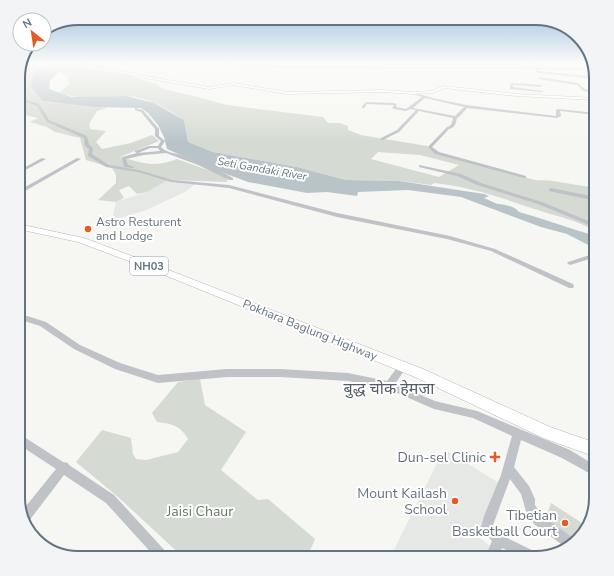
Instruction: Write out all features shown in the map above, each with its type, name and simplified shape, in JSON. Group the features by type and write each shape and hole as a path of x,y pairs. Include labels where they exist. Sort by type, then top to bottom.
{"highway":[{"name":"Pokhara Baglung Highway","path":"25,228 81,240 213,291 419,374 548,433 589,448"}],"main road":[{"path":"268,90 287,93 383,91 414,93 433,92 437,90"},
{"path":"466,90 507,95 589,99"}],"street":[{"path":"530,90 542,91 544,96"},
{"path":"414,93 424,97 467,106 557,117 559,116 558,110 589,113"},
{"path":"410,108 424,97"},
{"path":"25,100 38,105 48,121 86,137 87,146 91,148 90,155 99,162 117,168 139,171 171,181 229,187 337,215 448,236 493,250 571,286"},
{"path":"363,107 366,103 370,102 393,104 396,105 394,108 410,108 455,117"},
{"path":"467,106 458,116 455,117 450,128 448,128 430,147 437,153 524,177"},
{"path":"136,109 142,111 157,129 157,136 163,141 159,147"},
{"path":"382,139 398,131 418,110"},
{"path":"139,171 139,169 126,166 124,158 149,147 159,147"},
{"path":"159,147 163,152"},
{"path":"134,154 163,152 172,154 223,173 231,179"},
{"path":"25,168 44,159"},
{"path":"25,189 79,159"},
{"path":"421,166 459,176 498,191 540,203 589,223"},
{"path":"551,190 589,198"},
{"path":"570,264 589,257"},
{"path":"25,318 42,324 77,347 118,366 158,379 227,373 280,373 348,377 389,385 434,405 474,414 566,454 589,468"},
{"path":"389,385 402,368"},
{"path":"518,434 487,528 499,540 522,551"},
{"path":"25,442 110,499 156,551"},
{"path":"28,514 64,467"},
{"path":"508,468 525,490 529,499 530,507 538,520 568,541"},
{"path":"494,551 499,540"}],"shaded area":[{"path":"168,180 198,182 185,192 144,211 112,220 116,202 147,192"},
{"name":"Mount Kailash School","path":"444,449 499,483 478,536 491,547 490,551 393,551"}],"green space":[{"path":"25,90 33,90 48,102 75,103 107,108 97,111 89,124 90,129 106,131 96,142 102,149 131,143 152,135 159,141 120,157 148,164 169,162 177,159 227,177 227,182 168,180 147,192 137,194 129,186 119,190 124,198 116,202 98,200 116,183 116,175 112,168 86,160 80,138 55,132 47,127 30,122 38,118 25,115"},
{"path":"62,90 167,90 227,105 323,117 328,123 340,123 348,126 348,130 361,135 427,146 436,154 535,180 589,187 589,228 571,220 490,194 448,185 434,183 431,185 399,181 346,180 297,167 213,152 188,142 184,120 150,101 127,96 76,97 59,93","holes":["378,152 420,155 459,165 439,177 371,159"]},
{"name":"Jaisi Chaur","path":"200,379 205,405 246,432 221,470 258,500 268,499 315,539 310,551 176,551 118,497 76,462 102,430 131,438 133,454 136,459 146,460 178,452 188,439 185,434 175,426 157,422 152,413 178,382"},
{"name":"Tibetian Basketball Court","path":"551,503 583,523 572,537 545,520"}],"water":[{"path":"33,90 51,90 71,97 127,96 154,103 184,120 188,142 213,152 297,167 346,180 399,181 484,194 489,196 484,198 487,202 512,207 519,212 589,234 589,245 567,234 541,227 461,197 408,190 358,192 357,196 327,192 307,193 248,182 208,167 167,149 164,137 158,125 148,113 141,108 96,107 43,101"}],"waterway":[{"name":"Seti Gandaki River","path":"470,195 502,208"}],"place":[{"name":"Astro Resturent and Lodge","path":"88,229"},
{"name":"Dun-sel Clinic","path":"495,457"},
{"name":"Mount Kailash School","path":"455,501"},
{"name":"Tibetian Basketball Court","path":"565,523"}],"district":[{"name":"बुद्ध चोक हेमजा","path":"389,389"}]}
